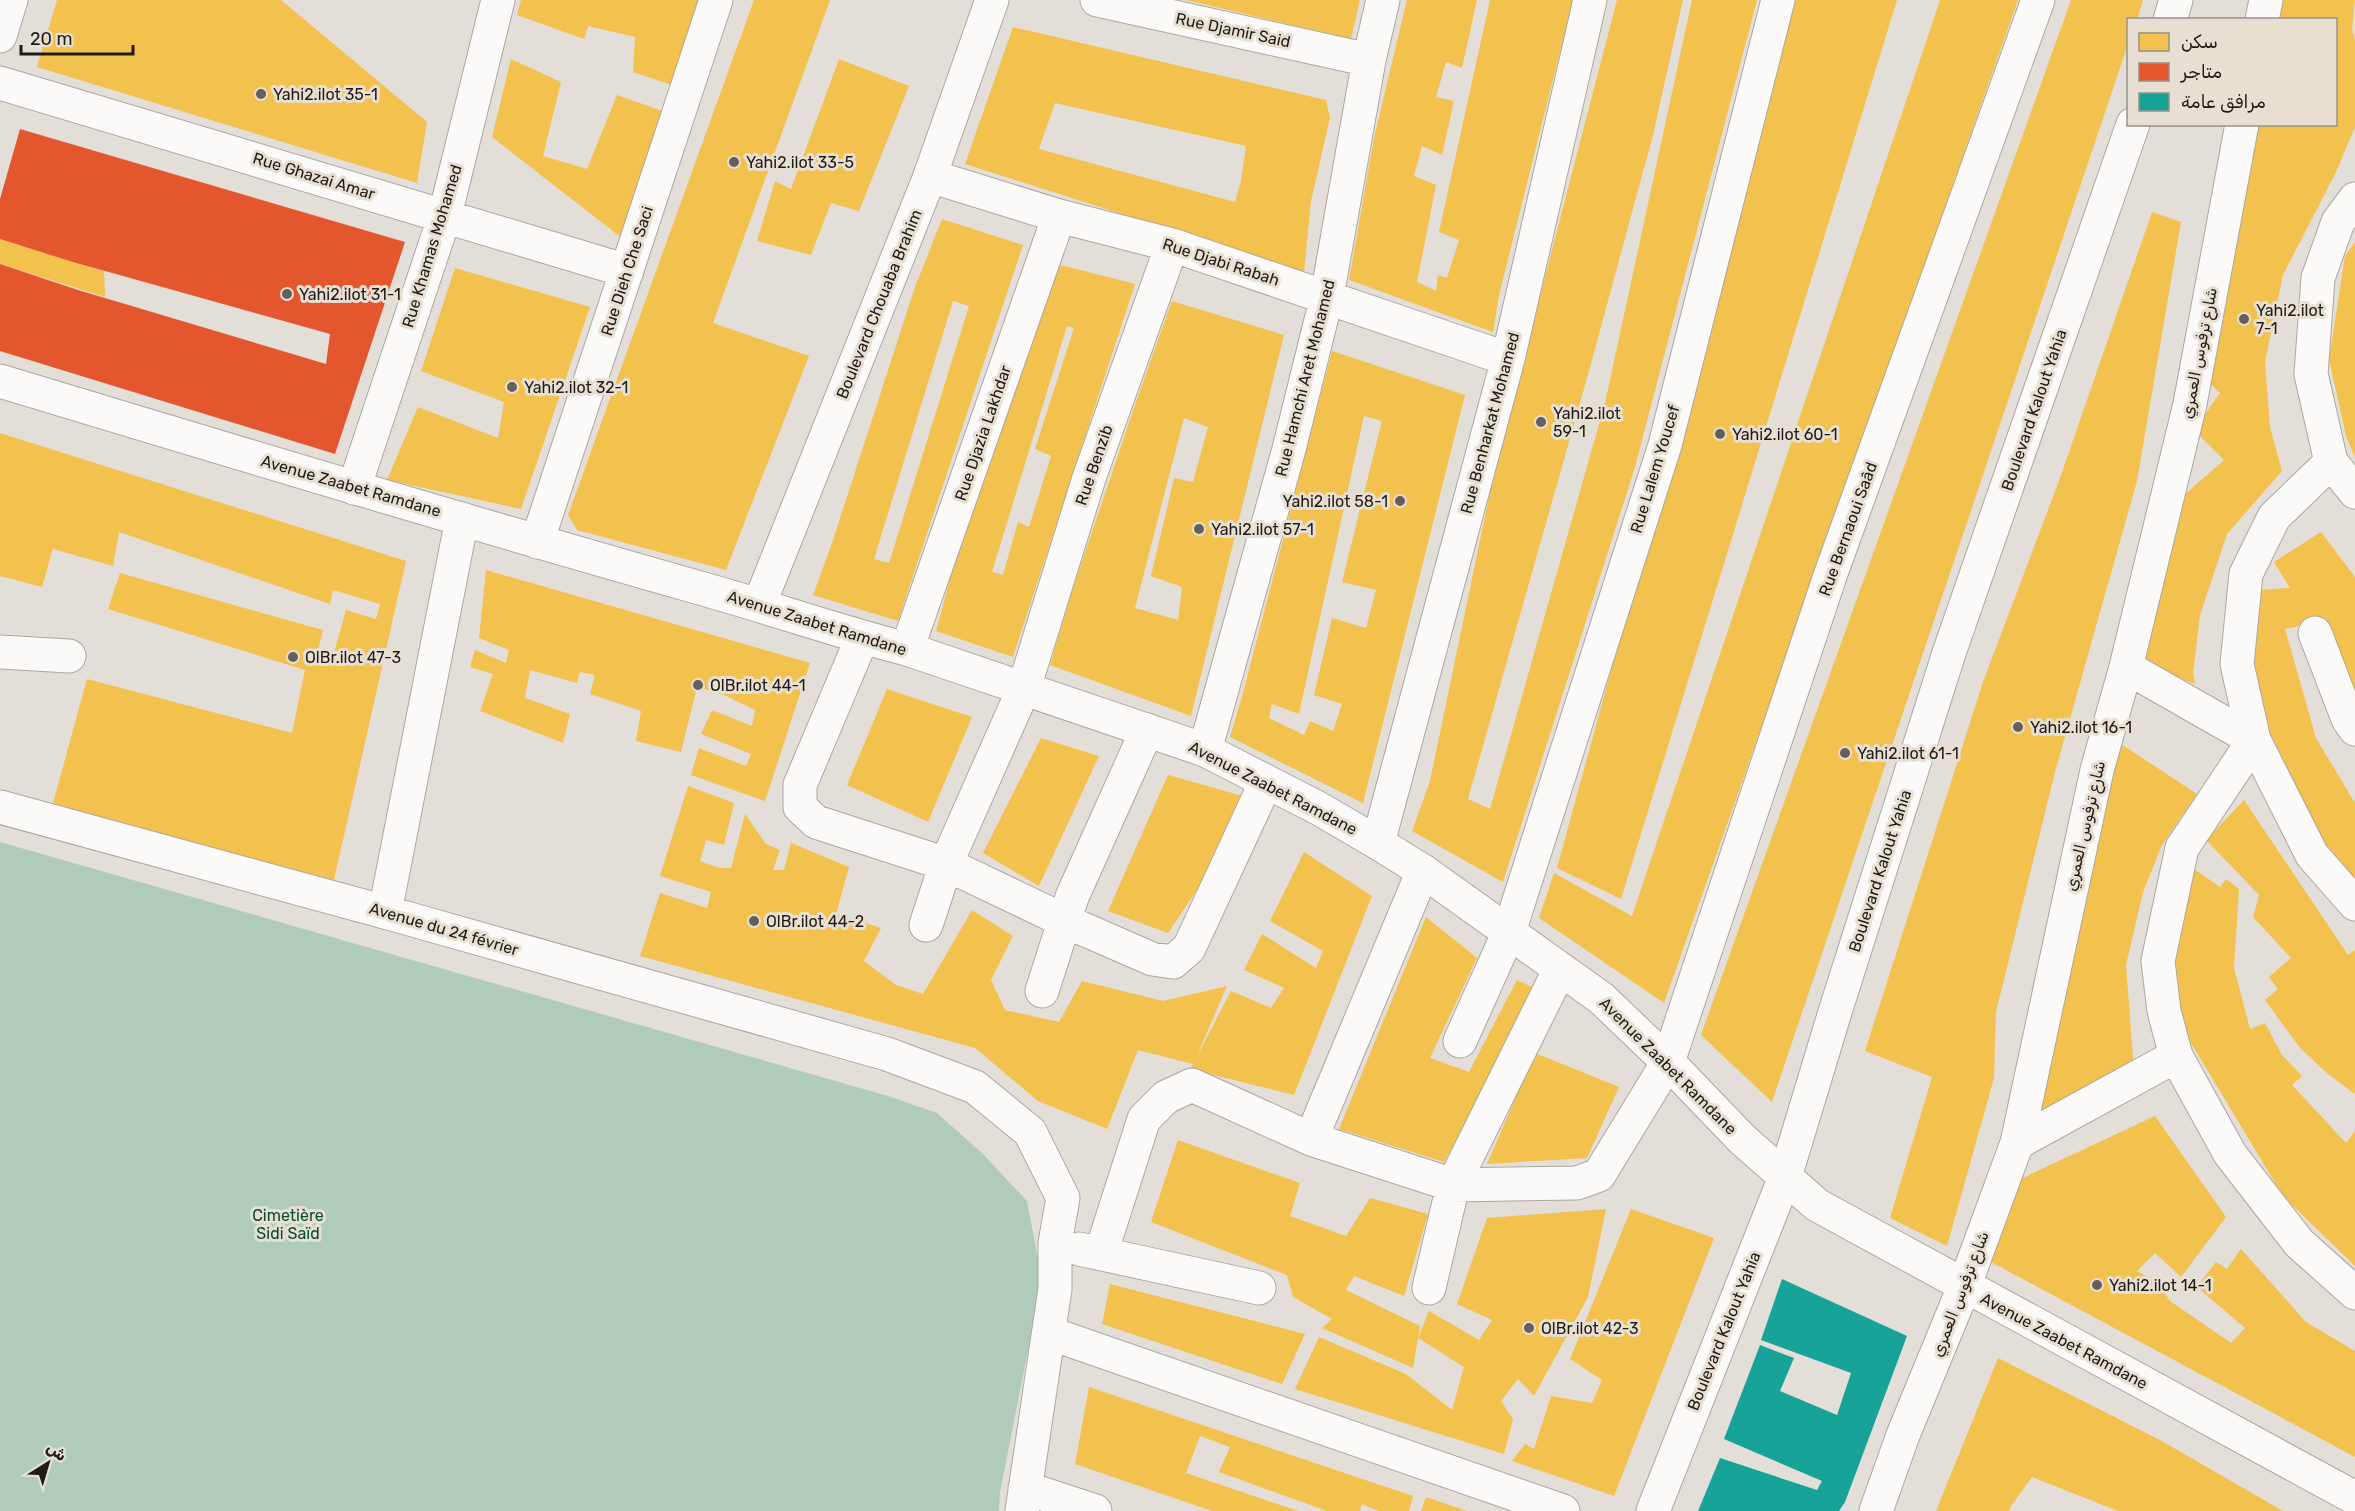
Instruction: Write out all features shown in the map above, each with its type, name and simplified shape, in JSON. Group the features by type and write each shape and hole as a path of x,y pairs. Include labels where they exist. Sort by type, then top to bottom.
{"street":[{"path":"0,36 11,0"},
{"name":"Rue Khamas Mohamed","path":"354,488 445,215 498,0"},
{"name":"Rue Dieh Che Saci","path":"537,542 716,0"},
{"name":"Boulevard Chouaba Brahim","path":"759,605 930,176 992,0"},
{"name":"Rue Djamir Said","path":"1097,0 1369,60"},
{"name":"Rue Hamchi Aret Mohamed","path":"1205,750 1289,449 1327,296 1369,60 1383,0"},
{"name":"Rue Benharkat Mohamed","path":"1378,843 1509,359 1590,0"},
{"name":"Rue Lalem Youcef","path":"1460,1041 1509,932 1665,444 1778,0"},
{"name":"Rue Bernaoui Saâd","path":"1101,1253 1144,1119 1166,1097 1192,1084 1311,1139 1453,1185 1577,1183 1599,1175 1668,1062 1830,576 2038,0"},
{"path":"2171,18 2176,0"},
{"path":"2262,18 2266,0"},
{"name":"Rue Ghazai Amar","path":"0,83 627,271"},
{"name":"Boulevard Kalout Yahia","path":"1653,1511 1785,1178 1834,1012 1949,652 2132,126"},
{"name":"شارع ترفوس العمري","path":"1876,1511 1903,1435 1964,1287 2017,1143 2094,782 2126,667 2190,405 2242,126"},
{"name":"Rue Djabi Rabah","path":"930,176 1059,216 1172,245 1509,359"},
{"path":"2355,199 2338,222 2318,278 2311,374 2331,462 2355,492"},
{"name":"Rue Djazia Lakhdar","path":"907,649 1059,216"},
{"name":"Rue Benzib","path":"926,925 946,864 1024,688 1089,478 1172,245"},
{"name":"Avenue Zaabet Ramdane","path":"0,381 354,488 759,605 862,638 907,649 1205,750 1318,808 1423,871 1601,998 1668,1062 1742,1139 1817,1205 2355,1498"},
{"path":"2331,462 2274,517 2246,574 2237,664 2254,740 2312,855 2355,904"},
{"path":"385,912 462,519"},
{"path":"2315,633 2348,718 2355,729"},
{"path":"862,638 800,786 800,807 816,822 946,864 1065,921 1152,958 1173,962 1189,948 1266,782"},
{"path":"0,652 69,656"},
{"path":"2126,667 2254,740"},
{"path":"1042,991 1072,897 1147,730"},
{"path":"2254,740 2182,848 2158,962 2164,1011 2176,1056 2230,1154 2299,1243 2355,1293"},
{"name":"Avenue du 24 février","path":"0,807 385,912 887,1054 975,1087 1030,1132 1063,1198 1055,1243 1055,1289 1024,1500"},
{"path":"1311,1139 1423,871"},
{"path":"1429,1288 1453,1185 1560,969"},
{"path":"2017,1143 2176,1056"},
{"path":"1055,1243 1259,1288"},
{"path":"1049,1333 1563,1511"},
{"path":"1024,1500 1095,1511"}],"green space":[{"name":"Cimetière Sidi Saïd","path":"0,842 888,1096 937,1113 982,1153 1027,1201 1042,1280 1000,1492 999,1511 0,1511"}],"building: سكن":[{"name":"Yahi2.ilot 35-1","path":"57,0 281,0 427,122 417,183 37,67"},
{"path":"521,0 705,0 675,86 633,72 635,37 588,26 584,39 517,15"},
{"name":"Yahi2.ilot 33-5","path":"754,0 830,0 713,323 809,356 726,570 577,530 568,515"},
{"path":"1186,0 1360,0 1351,39"},
{"path":"1407,0 1477,0 1462,68 1446,62 1436,97 1454,101 1442,155 1422,146 1414,176 1436,185 1417,282 1436,291 1438,275 1447,278 1459,240 1439,232 1490,0 1573,0 1499,295 1493,332 1349,280 1374,138"},
{"path":"1617,0 1683,0 1653,135 1468,799 1490,809 1605,403 1692,0 1757,0 1635,467 1503,882 1412,831 1430,781 1494,473"},
{"name":"Yahi2.ilot 60-1","path":"1795,0 1897,0 1621,899 1557,868"},
{"name":"Yahi2.ilot 60-1","path":"1940,0 2018,0 1664,1003 1539,918 1554,873 1632,916"},
{"name":"Yahi2.ilot 61-1","path":"2071,0 2143,0 2138,18 2127,18 2127,47 1772,1102 1701,1035"},
{"name":"Yahi2.ilot 7-1","path":"2277,0 2355,0 2352,28 2355,41 2355,127 2336,172 2283,275 2265,362 2270,427 2282,471 2227,534 2200,615 2193,673 2195,684 2136,661 2182,497 2224,460 2194,430 2220,393 2205,379 2252,126 2337,126 2337,18 2273,18"},
{"path":"1013,27 1326,100 1330,118 1311,201 1304,272 965,164","holes":["1055,103 1246,146 1241,181 1235,202 1039,149"]},
{"path":"511,59 561,82 543,156 587,169 617,95 671,114 627,242 492,137"},
{"path":"839,59 909,86 859,211 831,203 811,255 757,241 775,181 791,189"},
{"name":"Yahi2.ilot 16-1","path":"2152,212 2181,222 2137,481 2055,772 1996,1012 1994,1078 1947,1246 1890,1218 1932,1077 1865,1051 1983,682 2060,478"},
{"path":"942,219 1023,245 898,621 813,595 915,287","holes":["953,301 969,306 889,563 874,559"]},
{"path":"0,239 104,271 105,297 0,264"},
{"path":"2355,242 2355,457 2346,436 2329,359 2345,256"},
{"path":"1057,264 1135,284 1013,657 936,631 956,557","holes":["1067,326 1074,328 1035,449 1051,456 1029,527 1018,522 1003,575 992,572"]},
{"name":"Yahi2.ilot 32-1","path":"455,268 590,307 521,509 387,480 418,407 498,438 504,402 421,371"},
{"name":"Yahi2.ilot 57-1","path":"1172,301 1284,335 1191,716 1050,665 1072,591","holes":["1184,418 1208,427 1193,482 1174,478 1151,576 1182,587 1178,620 1135,608"]},
{"name":"Yahi2.ilot 58-1","path":"1332,351 1465,395 1363,803 1230,737","holes":["1364,416 1382,421 1342,582 1376,590 1366,628 1332,618 1314,695 1342,704 1333,731 1310,721 1304,735 1269,718 1272,704 1299,714"]},
{"name":"OlBr.ilot 47-3","path":"0,433 406,561 334,880 52,807 87,679 292,733 305,670 108,609 120,573 323,630 317,654 332,660 346,610 376,619 380,604 333,590 330,604 119,532 113,566 53,549 42,587 0,576"},
{"path":"2321,532 2355,577 2355,704 2310,624 2285,629 2316,738 2355,803 2355,896 2306,827 2268,743 2249,680 2256,590 2290,588 2274,562"},
{"name":"OlBr.ilot 44-1","path":"486,570 810,663 765,801 691,775 699,748 746,766 751,754 701,734 712,710 752,726 755,710 724,695 697,687 681,752 636,741 641,711 590,694 595,675 580,672 577,683 530,670 525,698 570,714 563,743 480,711 493,674 470,667 475,650 506,663 509,650 479,638"},
{"path":"887,689 972,717 928,822 847,785"},
{"path":"1041,738 1099,756 1039,886 983,853"},
{"path":"2121,744 2197,794 2162,845 2143,892 2126,965 2134,1070 2032,1128 2072,885"},
{"path":"1168,775 1257,800 1168,933 1108,911"},
{"path":"688,786 734,803 724,845 706,840 700,861 720,868 731,868 745,814 766,844 780,850 773,870 784,870 791,843 849,867 836,914 881,928 864,961 896,985 923,994 972,910 1013,936 991,980 1005,1010 1059,1022 1082,981 1163,1001 1227,986 1196,1058 1231,991 1271,1008 1284,988 1244,970 1262,934 1316,968 1323,951 1270,921 1304,852 1372,896 1294,1095 1190,1069 1193,1064 1138,1050 1107,1129 1038,1101 975,1048 640,956 660,893 707,908 711,892 660,876"},
{"path":"2244,800 2348,955 2355,950 2355,1094 2328,1074 2300,1048 2265,1000 2278,989 2269,977 2291,958 2253,917 2259,895 2206,840"},
{"path":"2194,869 2220,887 2226,879 2239,889 2234,968 2250,1029 2265,1023 2282,1055 2302,1076 2292,1085 2346,1143 2355,1131 2355,1266 2290,1203 2277,1186 2185,1033 2173,987 2182,904"},
{"path":"1426,917 1477,958 1430,1058 1469,1072 1517,980 1538,990 1444,1162 1339,1129"},
{"path":"1535,1053 1619,1087 1587,1158 1487,1164"},
{"name":"Yahi2.ilot 14-1","path":"2155,1116 2226,1217 2181,1277 2155,1253 2137,1271 2158,1283 2170,1301 2231,1343 2245,1328 2197,1287 2216,1262 2227,1269 2241,1249 2306,1322 2355,1351 2355,1457 1991,1262 2014,1182"},
{"path":"1178,1140 1300,1183 1290,1216 1346,1236 1370,1198 1428,1214 1404,1296 1354,1276 1346,1290 1420,1326 1413,1368 1322,1328 1332,1319 1293,1297 1287,1275 1151,1222"},
{"name":"OlBr.ilot 42-3","path":"1606,1209 1588,1297 1534,1396 1518,1379 1501,1401 1513,1419 1504,1454 1295,1389 1319,1337 1406,1374 1452,1410 1464,1367 1418,1338 1429,1311 1479,1340 1492,1320 1457,1304 1487,1218"},
{"path":"1631,1209 1714,1238 1614,1496 1512,1461 1525,1444 1534,1449 1551,1396 1592,1403 1602,1380 1570,1359"},
{"path":"1110,1284 1305,1334 1282,1384 1102,1324"},
{"path":"1998,1358 2160,1440 2283,1511 2118,1511 2032,1477 2009,1511 1936,1511"},
{"path":"1089,1387 1413,1496 1409,1511 1378,1511 1362,1504 1360,1511 1327,1511 1219,1472 1230,1447 1200,1436 1186,1473 1298,1511 1212,1511 1075,1464"},
{"path":"1426,1497 1467,1511 1421,1511"}],"building: متاجر":[{"name":"Yahi2.ilot 31-1","path":"20,129 405,242 335,454 0,351 0,264 78,290 326,364 330,334 73,262 0,239 0,199"}],"building: مرافق عامة":[{"path":"1782,1279 1907,1336 1845,1502 1839,1511 1698,1511 1720,1458 1817,1490 1822,1481 1724,1439 1760,1345 1794,1358 1780,1391 1837,1415 1851,1373 1761,1340"}],"place":[{"name":"Yahi2.ilot 35-1","path":"261,94"},
{"name":"Yahi2.ilot 33-5","path":"734,162"},
{"name":"Yahi2.ilot 31-1","path":"287,294"},
{"name":"Yahi2.ilot 7-1","path":"2244,319"},
{"name":"Yahi2.ilot 32-1","path":"512,387"},
{"name":"Yahi2.ilot 59-1","path":"1541,422"},
{"name":"Yahi2.ilot 60-1","path":"1720,434"},
{"name":"Yahi2.ilot 58-1","path":"1400,501"},
{"name":"Yahi2.ilot 57-1","path":"1199,529"},
{"name":"OlBr.ilot 47-3","path":"293,657"},
{"name":"OlBr.ilot 44-1","path":"698,685"},
{"name":"Yahi2.ilot 16-1","path":"2018,727"},
{"name":"Yahi2.ilot 61-1","path":"1845,753"},
{"name":"OlBr.ilot 44-2","path":"754,921"},
{"name":"Yahi2.ilot 14-1","path":"2097,1285"},
{"name":"OlBr.ilot 42-3","path":"1529,1328"}]}
